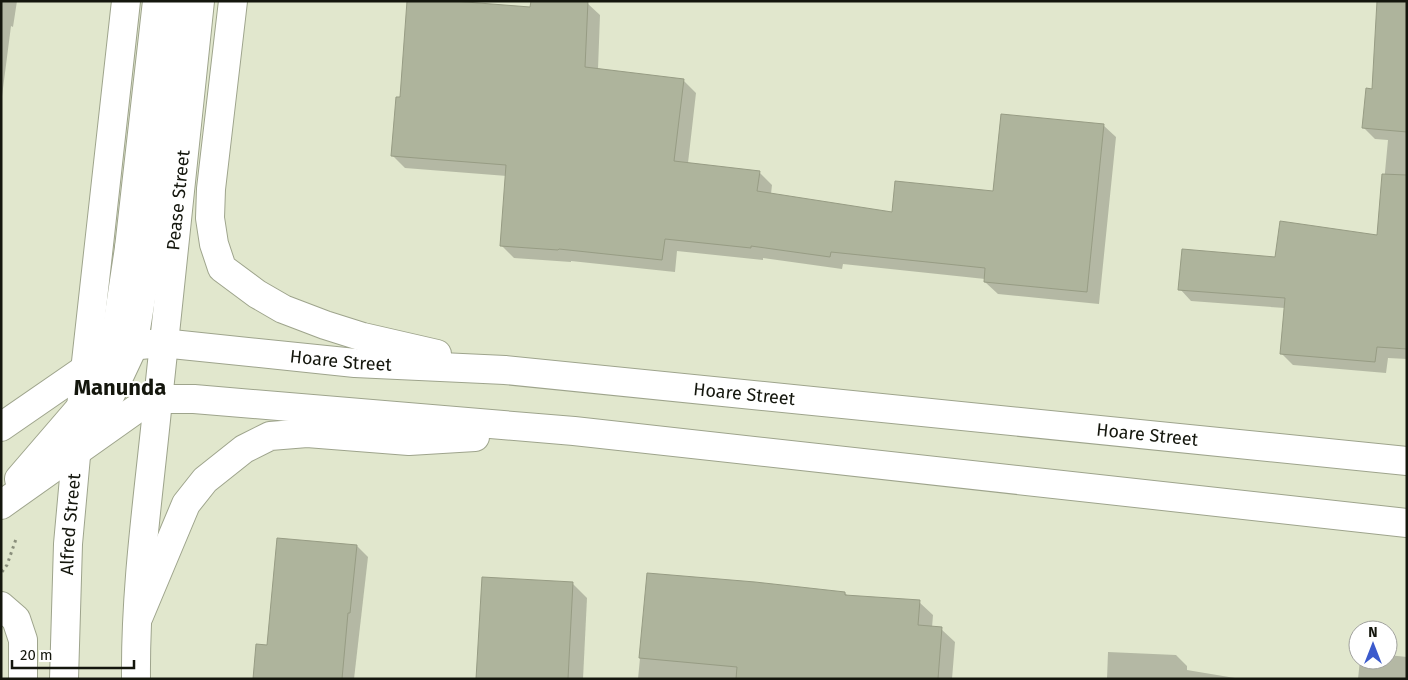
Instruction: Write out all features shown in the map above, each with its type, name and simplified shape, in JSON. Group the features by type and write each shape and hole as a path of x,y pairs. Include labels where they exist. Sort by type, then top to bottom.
{"main road":[{"path":"85,369 126,1"},
{"path":"139,249 157,1"},
{"path":"6,499 79,431 101,415 122,352 177,1"},
{"name":"Pease Street","path":"158,399 162,343 200,1"},
{"path":"233,1 211,189 210,218 214,244 222,268 257,294 282,309 325,325 363,337 505,370"},
{"name":"Hoare Street","path":"1,427 85,369 140,345 162,343 355,363 505,370 1407,460"},
{"name":"Alfred Street","path":"64,679 68,544 85,369"},
{"path":"136,679 136,623 158,399"},
{"path":"6,499 79,431 135,410 158,399 234,402 574,431 1407,523"},
{"path":"136,623 186,504 205,480 219,468 244,449 270,436 307,433 409,440 574,431"},
{"path":"1,606 16,619 24,640 23,679"}],"path":[{"path":"2,573 7,565 14,540 20,536"}],"building":[{"path":"407,1 453,1 530,7 531,1 588,1 585,67 684,79 674,161 760,171 757,191 892,212 895,181 993,191 1001,114 1104,124 1087,292 984,282 985,268 831,252 830,257 751,246 751,248 665,239 662,260 559,249 500,246 506,165 391,156 396,97 400,97"},
{"path":"1377,1 1407,1 1407,132 1362,128 1366,88 1372,89"},
{"path":"1382,174 1407,175 1407,349 1377,347 1375,362 1280,354 1285,298 1178,290 1182,249 1275,257 1280,221 1377,235"},
{"path":"277,538 357,545 342,679 253,679 256,644 267,645"},
{"path":"647,573 845,592 845,595 920,600 918,625 942,627 938,679 736,679 737,667 639,658"},
{"path":"482,577 573,582 568,679 476,679"}],"district":[{"name":"Manunda","path":"120,387"}]}
